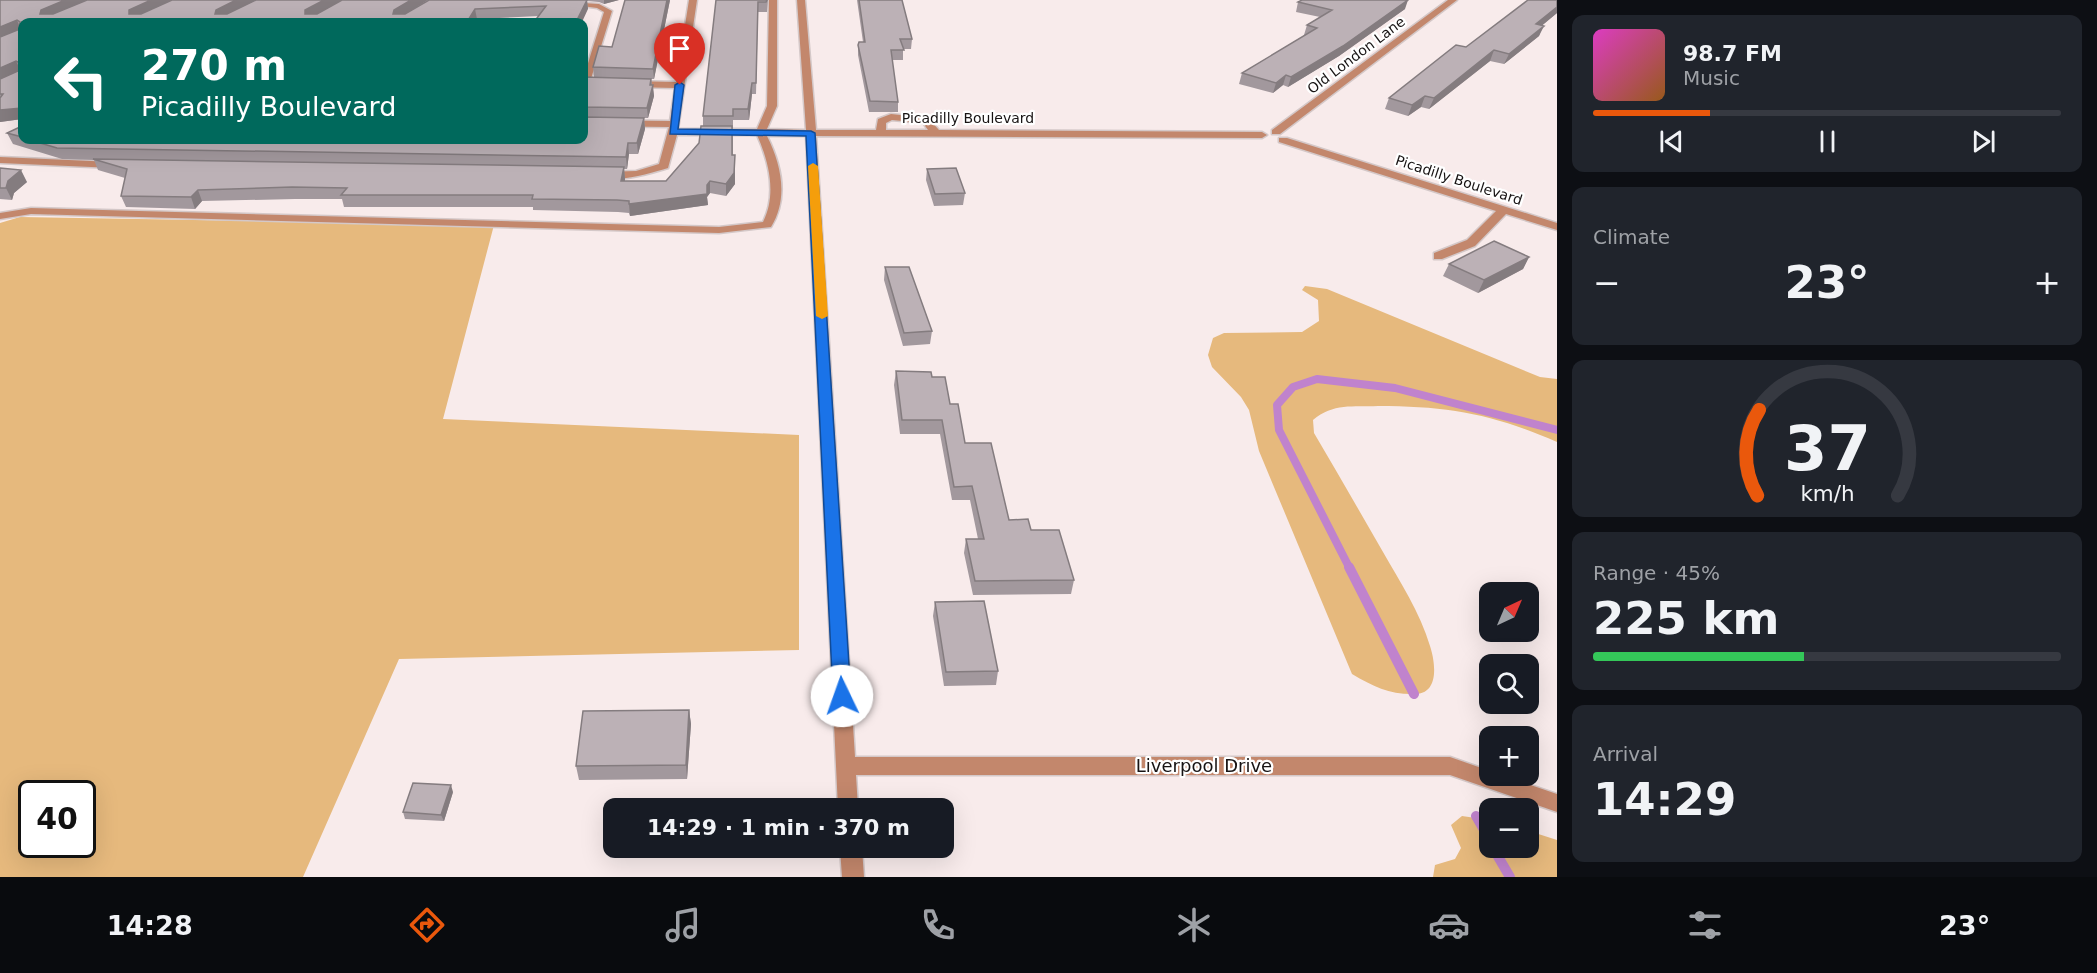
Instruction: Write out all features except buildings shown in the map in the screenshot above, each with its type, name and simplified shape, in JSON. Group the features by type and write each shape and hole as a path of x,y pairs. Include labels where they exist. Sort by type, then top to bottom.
{"street":[{"path":"541,0 599,6 608,11 588,74"},
{"path":"590,173 650,172 664,166 674,128 693,0"},
{"path":"0,216 31,211 719,230 767,225 774,214 775,177 770,150 761,132 772,106 773,0"},
{"path":"801,0 811,133 848,798"},
{"name":"Old London Lane","path":"1279,136 1453,0"},
{"path":"588,83 597,83"},
{"path":"621,84 680,85"},
{"path":"881,134 880,121 891,117 925,120 929,122 935,133"},
{"name":"Picadilly Boulevard","path":"588,123 761,132 881,134 1262,135 1266,132 1557,227"},
{"path":"0,160 126,165"},
{"path":"1438,256 1472,243 1504,210"},
{"name":"Liverpool Drive","path":"846,766 1450,766 1557,803"},
{"path":"852,858 853,877"}],"shaded area":[{"path":"20,217 494,225 443,419 799,435 799,650 399,659 303,877 0,877 0,223"},
{"path":"1305,286 1327,289 1540,377 1557,379 1557,442 1491,418 1449,410 1403,406 1344,407 1328,411 1313,420 1314,433 1403,586 1426,633 1432,652 1434,675 1429,688 1424,692 1407,694 1391,692 1352,674 1259,451 1249,410 1241,397 1212,367 1208,355 1213,338 1224,333 1302,332 1319,321 1318,300 1302,290"},
{"path":"1462,816 1479,819 1479,858 1539,858 1539,834 1557,840 1557,877 1433,877 1435,865 1455,859 1461,848 1451,825"}],"waterway":[{"path":"1350,569 1279,430 1277,405 1293,387 1317,379 1395,388 1557,430"},
{"path":"1349,567 1414,694"},
{"path":"1476,816 1479,821"},
{"path":"1499,858 1510,877"}],"slow traffic":[{"path":"813,166 822,316"}],"route":[{"path":"680,85 673,132 811,133 842,696"}]}
